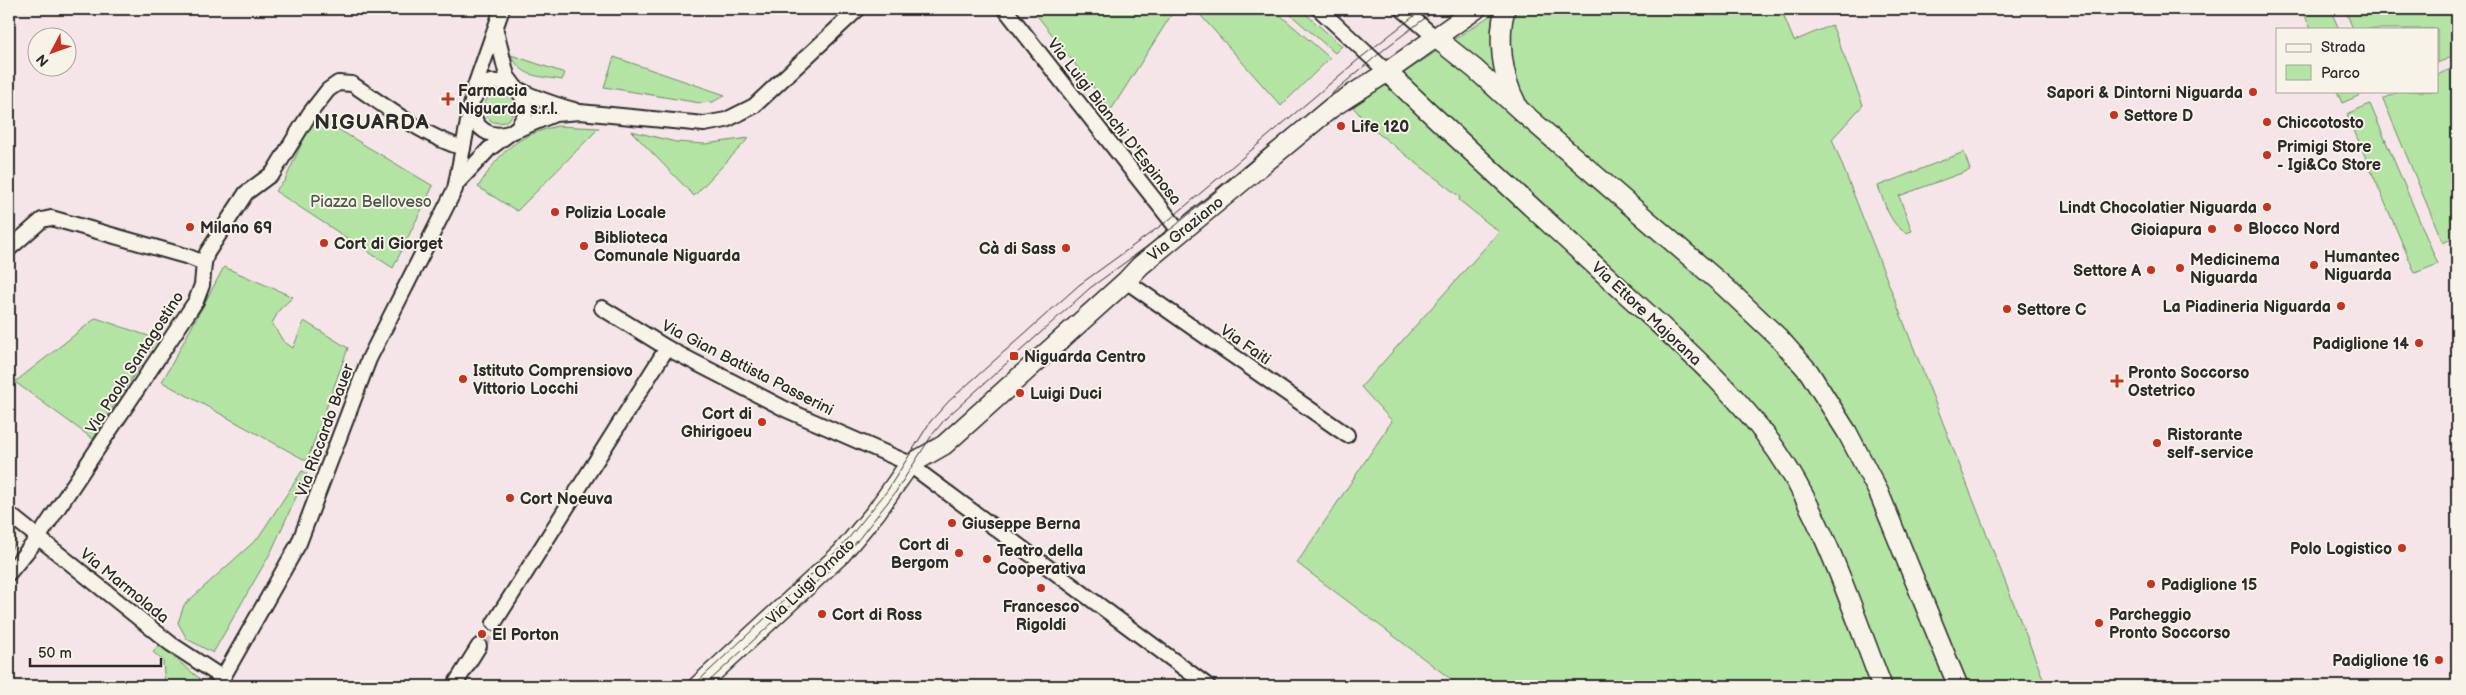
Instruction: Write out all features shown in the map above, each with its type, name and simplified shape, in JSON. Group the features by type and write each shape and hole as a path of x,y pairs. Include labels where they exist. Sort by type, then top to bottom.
{"street":[{"path":"458,183 472,104 482,63 496,31 502,9"},
{"path":"580,112 543,100 503,82 490,83 479,90 472,104 475,121 485,132 495,135 512,132 555,114 580,112 704,124 726,120 754,106 858,9"},
{"name":"Via Luigi Bianchi D'Espinosa","path":"1005,9 1180,232"},
{"name":"Via Ettore Majorana","path":"1319,9 1698,360 1743,408 1776,450 1820,528 1882,686"},
{"path":"1402,9 1475,68 1522,112 1731,293 1779,338 1810,372 1850,438 1879,492 1958,686"},
{"name":"Via Graziano","path":"909,464 944,445 1126,281 1140,266 1331,108 1387,72 1476,9"},
{"path":"1505,9 1501,34 1506,80 1522,112"},
{"path":"458,183 489,149 512,132 522,121 526,110 523,97 507,76 496,31"},
{"name":"Via Paolo Santagostino","path":"9,574 38,538 196,301 202,285 204,263 211,245 246,193 273,173 316,105 333,85 345,82 352,84 432,135 448,144 464,148"},
{"name":"Via Riccardo Bauer","path":"221,682 299,543 369,359 458,183"},
{"path":"9,249 42,220 51,218 204,263"},
{"name":"Via Faiti","path":"1126,281 1347,435"},
{"name":"Via Gian Battista Passerini","path":"602,308 667,348 787,410 893,455 909,464 1208,686"},
{"path":"494,623 667,348"},
{"name":"Via Luigi Ornato","path":"698,686 841,554 876,512 909,464"},
{"name":"Via Marmolada","path":"9,514 221,682"},
{"path":"454,686 479,646"}],"green space":[{"path":"1032,9 1175,9 1111,110"},
{"path":"1195,9 1273,9 1330,58 1281,106"},
{"path":"1284,9 1300,9 1342,46 1335,53"},
{"path":"1500,9 1781,9 1794,41 1832,25 1863,105 1832,139 2046,686 1535,686 1525,680 1520,686 1460,686 1297,563 1392,421 1361,387 1499,232 1459,200 1460,197 1370,127 1353,107"},
{"path":"2302,9 2330,9 2339,28 2311,28"},
{"path":"2345,9 2457,9 2457,55 2438,63 2438,28 2353,28"},
{"path":"511,55 565,73 562,80 532,75 520,68"},
{"path":"614,57 725,95 713,102 700,103 604,87"},
{"path":"2457,66 2457,236 2443,243 2383,99 2398,92 2438,92 2438,75"},
{"path":"2337,92 2365,92 2365,93 2342,103"},
{"path":"499,93 509,98 514,108 509,118 499,123 489,118 484,108 489,98"},
{"path":"2370,104 2438,264 2415,273 2347,114"},
{"name":"Piazza Belloveso","path":"321,119 433,186 393,268 275,191 285,180 309,127"},
{"path":"557,126 599,128 517,211 478,187 494,163 519,140"},
{"path":"631,131 676,142 705,144 749,138 694,196"},
{"path":"1964,152 1970,170 1899,196 1912,231 1906,233 1900,229 1888,212 1878,186"},
{"path":"224,267 293,297 280,309 272,323 283,341 293,348 304,321 348,348 307,461 162,382"},
{"path":"96,318 157,339 93,439 15,382"},
{"path":"302,471 307,473 271,552 213,653 187,639 178,623 184,605 258,538"},
{"path":"9,526 14,531 16,543 9,552"},
{"path":"159,645 200,679 196,686 165,686 163,661 153,652"}],"tunnel":[{"path":"479,646 494,623"}],"tram line":[{"path":"693,686 843,545 887,491 930,422 949,401 1079,285 1170,219 1359,59 1423,9"},
{"path":"704,686 854,545 895,493 932,435 946,418 1090,288 1175,226 1387,47 1437,9"}],"place":[{"name":"Sapori & Dintorni Niguarda","path":"2253,92"},
{"name":"Farmacia Niguarda s.r.l.","path":"448,99"},
{"name":"Settore D","path":"2114,115"},
{"name":"Chiccotosto","path":"2267,122"},
{"name":"Life 120","path":"1341,126"},
{"name":"Primigi Store - Igi&Co Store","path":"2267,155"},
{"name":"Lindt Chocolatier Niguarda","path":"2267,207"},
{"name":"Polizia Locale","path":"555,212"},
{"name":"Milano 69","path":"190,227"},
{"name":"Blocco Nord","path":"2238,228"},
{"name":"Gioiapura","path":"2212,229"},
{"name":"Cort di Giorget","path":"324,243"},
{"name":"Biblioteca Comunale Niguarda","path":"584,246"},
{"name":"Cà di Sass","path":"1066,248"},
{"name":"Humantec Niguarda","path":"2314,265"},
{"name":"Medicinema Niguarda","path":"2180,268"},
{"name":"Settore A","path":"2151,270"},
{"name":"La Piadineria Niguarda","path":"2341,306"},
{"name":"Settore C","path":"2007,309"},
{"name":"Padiglione 14","path":"2419,343"},
{"name":"Niguarda Centro","path":"1014,356"},
{"name":"Istituto Comprensiovo Vittorio Locchi","path":"463,379"},
{"name":"Pronto Soccorso Ostetrico","path":"2117,381"},
{"name":"Luigi Duci","path":"1020,393"},
{"name":"Cort di Ghirigoeu","path":"762,422"},
{"name":"Ristorante self-service","path":"2157,443"},
{"name":"Cort Noeuva","path":"510,498"},
{"name":"Giuseppe Berna","path":"952,523"},
{"name":"Polo Logistico","path":"2402,548"},
{"name":"Cort di Bergom","path":"959,553"},
{"name":"Teatro della Cooperativa","path":"987,559"},
{"name":"Padiglione 15","path":"2151,584"},
{"name":"Francesco Rigoldi","path":"1041,588"},
{"name":"Cort di Ross","path":"822,614"},
{"name":"Parcheggio Pronto Soccorso","path":"2099,623"},
{"name":"El Porton","path":"482,634"},
{"name":"Padiglione 16","path":"2439,660"}],"district":[{"name":"NIGUARDA","path":"372,122"}]}
